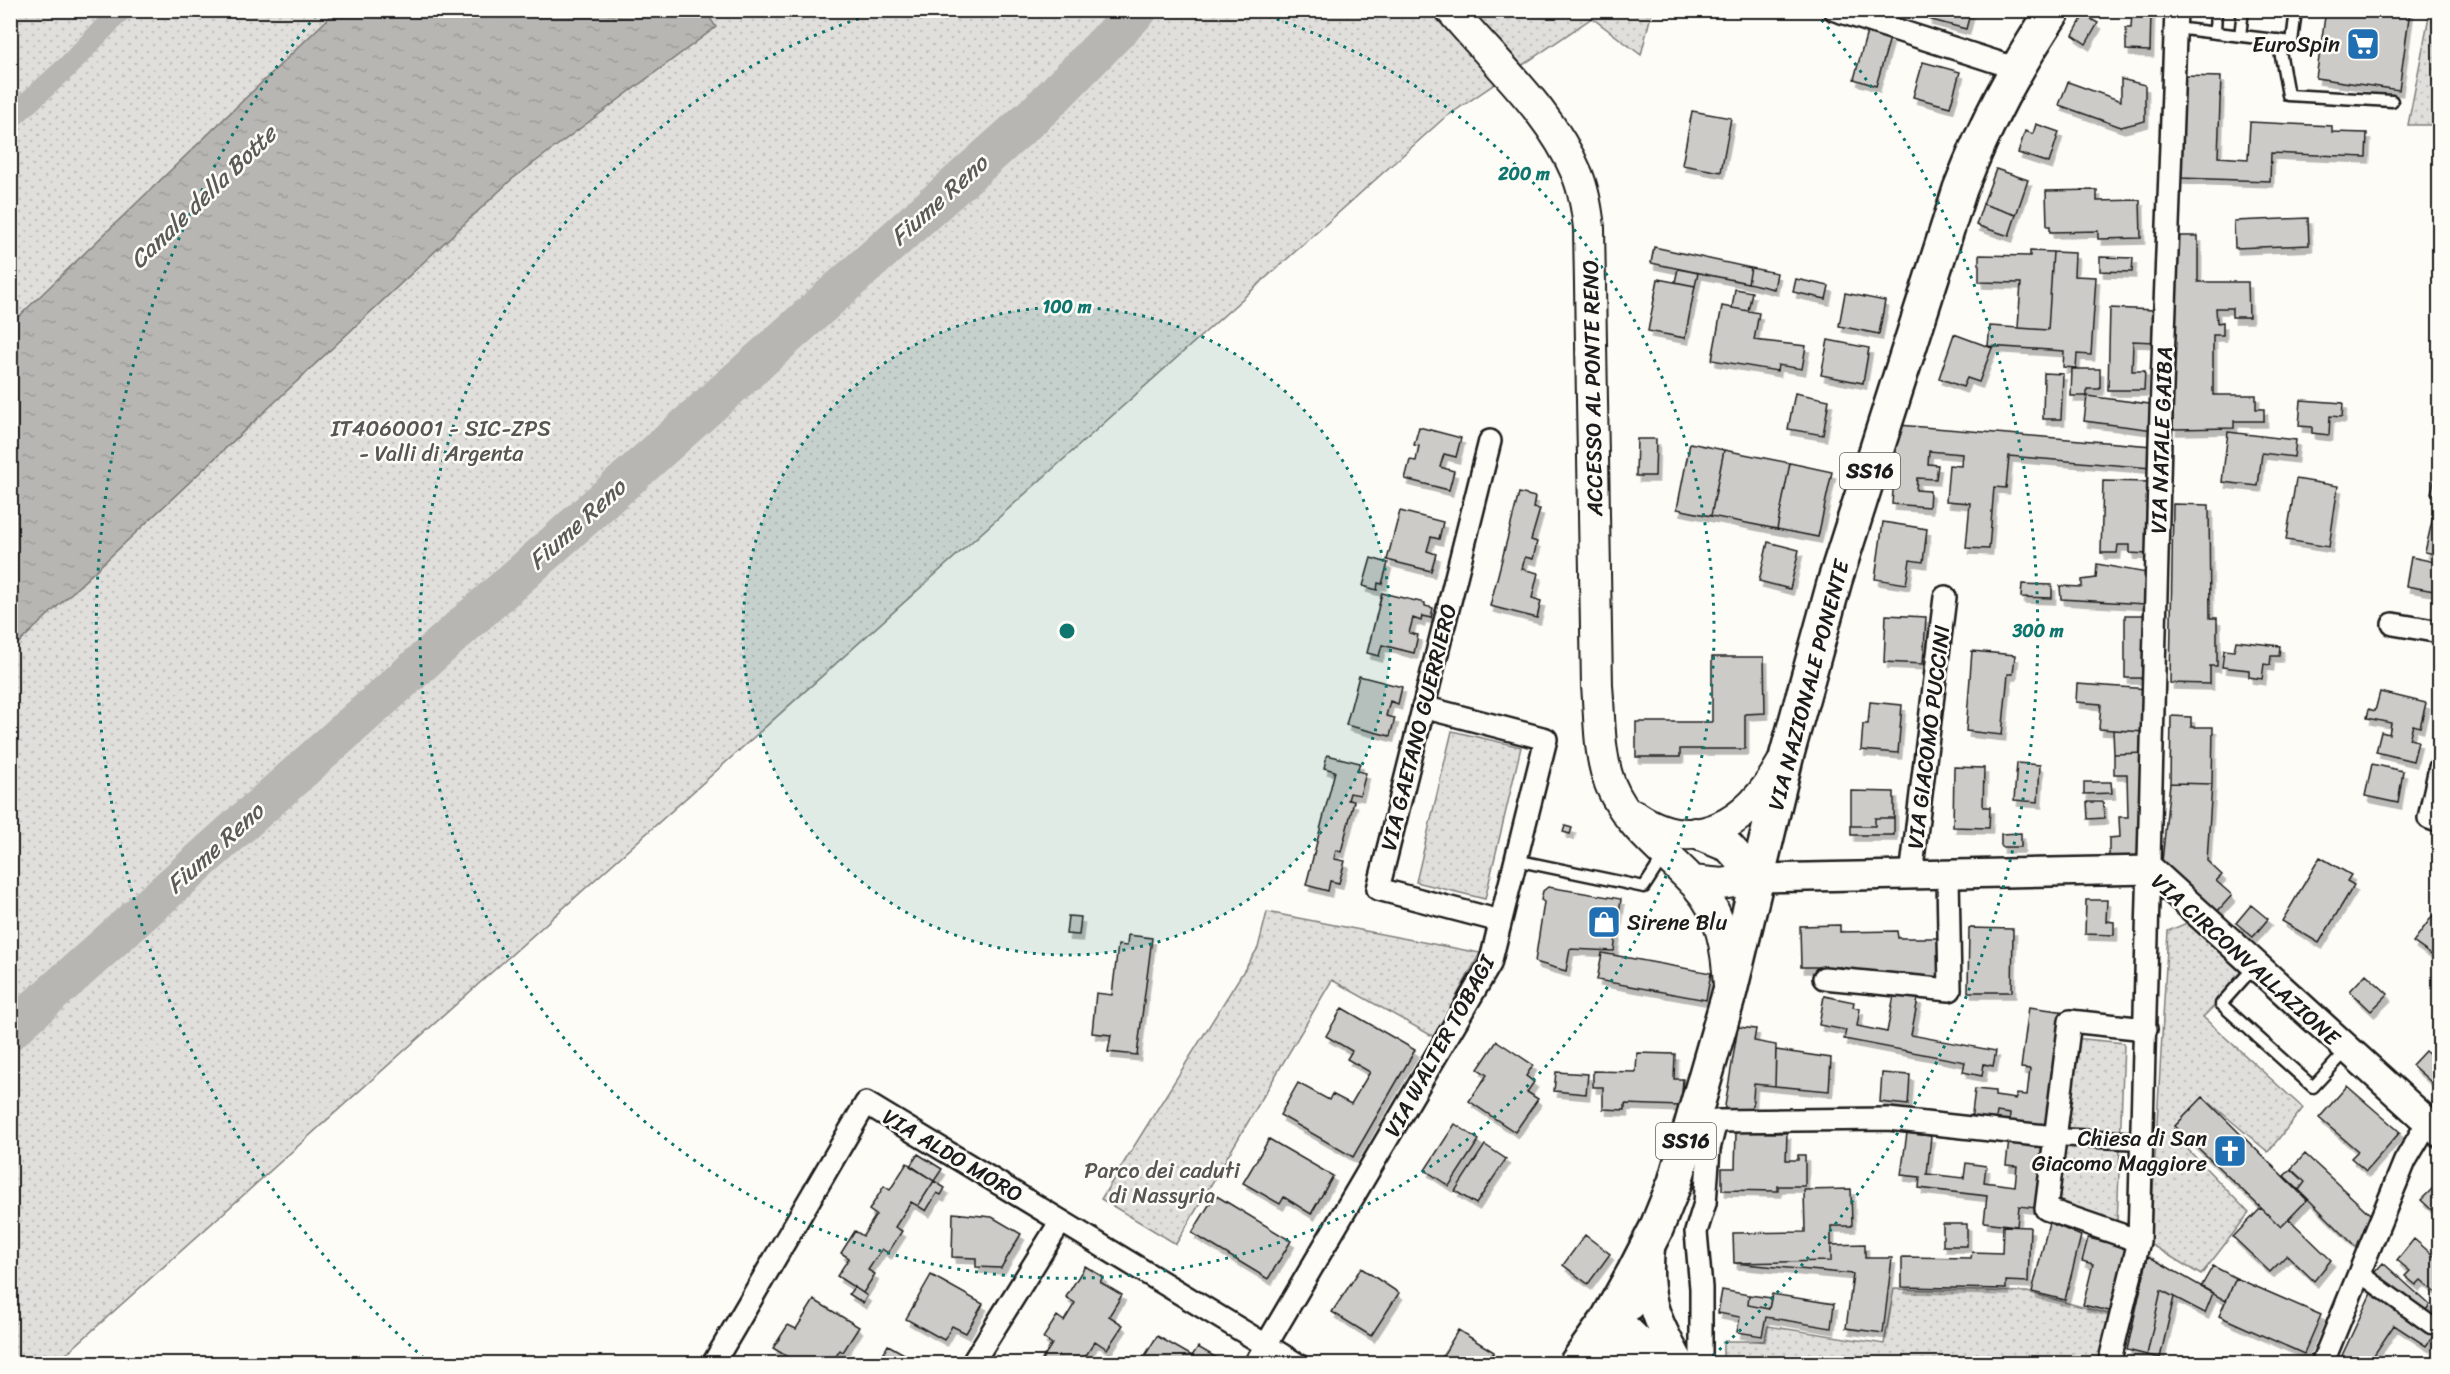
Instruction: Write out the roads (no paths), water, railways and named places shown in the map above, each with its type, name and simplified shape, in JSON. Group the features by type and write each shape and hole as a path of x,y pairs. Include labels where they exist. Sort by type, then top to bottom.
{"main road":[{"name":"ACCESSO AL PONTE RENO","path":"1450,10 1551,128 1568,154 1585,201 1589,228 1597,686 1603,753 1610,785 1628,817 1692,881 1712,909 1722,934 1730,991"},
{"name":"VIA NAZIONALE PONENTE","path":"1576,1364 1616,1304 1651,1239 1675,1182 1730,991 1787,754 1835,580 1960,189 1982,130 2015,68 2054,10"},
{"path":"1695,833 1726,825 1747,811 1770,784 1787,754"},
{"path":"1622,807 1657,829 1695,833 1729,847 1757,878"},
{"path":"1692,881 1722,884 1757,878"}],"street":[{"path":"1835,10 2015,68"},
{"name":"VIA NATALE GAIBA","path":"2109,1364 2139,1241 2151,870 2160,441 2176,19"},
{"name":"VIA GAETANO GUERRIERO","path":"1490,441 1378,889 1500,921"},
{"name":"VIA GIACOMO PUCCINI","path":"1911,876 1945,597"},
{"path":"2393,624 2439,632"},
{"name":"VIA WALTER TOBAGI","path":"1255,1364 1490,964 1546,739 1423,707"},
{"path":"2439,768 2429,818 2439,822"},
{"name":"VIA CIRCONVALLAZIONE","path":"1757,878 1948,876 2151,870 2434,1127"},
{"path":"1824,978 1950,990 1948,876"},
{"path":"2139,1241 2046,1209 2070,1021 2146,1029"},
{"name":"VIA ALDO MORO","path":"713,1364 867,1103 1297,1364"},
{"path":"1701,1364 1701,1288 1696,1232 1705,1203 1708,1149 1716,1121 1888,1119 2055,1137 2142,1141"},
{"path":"2322,1364 2405,1161 2434,1127"},
{"path":"972,1364 1061,1221"},
{"path":"1651,1239 1650,1288 1660,1349"},
{"path":"2359,1273 2431,1325"},
{"path":"1616,1304 1639,1309 1660,1349 1681,1364"},
{"path":"1581,1364 1608,1350 1627,1346 1660,1349"}],"lane":[{"path":"2215,33 2216,10"},
{"path":"2240,36 2243,10"},
{"path":"2176,19 2215,33 2292,42 2296,10"},
{"path":"2278,40 2288,95 2392,101"},
{"path":"1515,860 1644,887 1664,855"},
{"path":"2255,965 2221,1004 2313,1087 2348,1049"}],"water":[{"name":"Canale della Botte","path":"705,10 716,27 511,180 11,650 11,324 336,11"}],"waterway":[{"path":"10,119 67,67 121,10"},
{"name":"Fiume Reno","path":"10,1031 1043,107 1138,10"}],"place":[{"name":"EuroSpin","path":"2363,44"},
{"name":"Sirene Blu","path":"1604,922"},
{"name":"Chiesa di San Giacomo Maggiore","path":"2230,1151"}],"park label":[{"name":"IT4060001 - SIC-ZPS - Valli di Argenta","path":"441,440"},
{"name":"Parco dei caduti di Nassyria","path":"1162,1182"}]}
